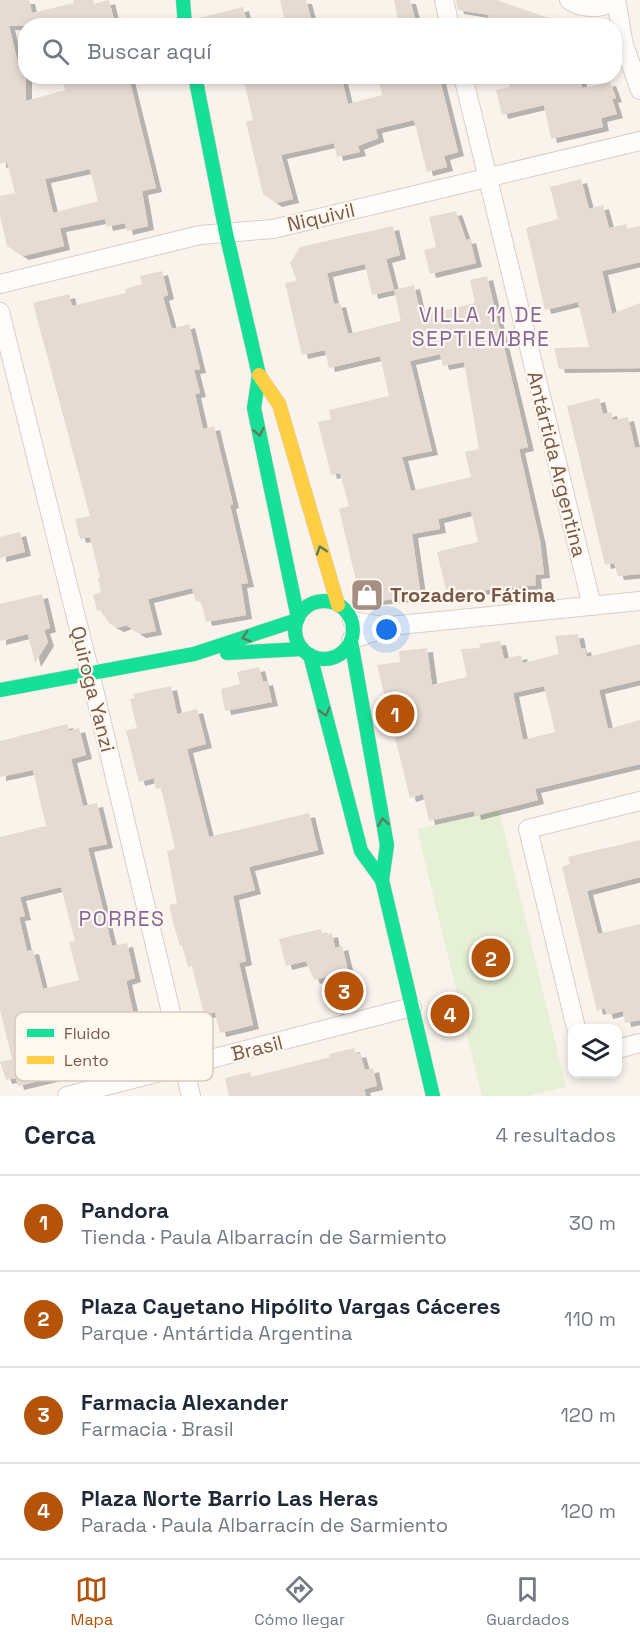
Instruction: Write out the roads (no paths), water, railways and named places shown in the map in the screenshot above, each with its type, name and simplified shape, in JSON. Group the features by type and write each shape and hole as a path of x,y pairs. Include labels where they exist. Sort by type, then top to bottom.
{"main road":[{"path":"180,3 183,18"},
{"path":"197,84 226,233 259,375 279,404 305,500 338,605 352,621 351,640 387,845 382,880 433,1096"},
{"path":"259,375 254,408 298,619 295,635 306,652 361,851 382,880"},
{"path":"0,690 194,654 298,619 307,606 315,603 325,601 338,605"},
{"path":"194,654 306,652 324,659 333,658 344,651 351,640"}],"street":[{"path":"444,0 448,18"},
{"path":"569,0 579,5 594,7 615,0 619,18"},
{"path":"594,7 603,18"},
{"path":"622,33 626,52 640,90"},
{"path":"622,45 626,52"},
{"name":"Antártida Argentina","path":"464,84 592,606"},
{"name":"Niquivil","path":"0,284 200,235 273,229 640,141"},
{"name":"Quiroga Yanzi","path":"0,312 171,1012"},
{"path":"352,621 389,626 640,601"},
{"path":"351,640 389,626"},
{"path":"575,1024 528,829 640,801"},
{"name":"Brasil","path":"213,1058 412,1007"},
{"path":"622,1048 640,1043"},
{"name":"Brasil","path":"67,1096 126,1081"},
{"name":"Quiroga Yanzi","path":"188,1081 191,1096"}],"place":[{"name":"Trozadero Fátima","path":"367,595"},
{"name":"Pandora","path":"395,714"},
{"name":"Plaza Cayetano Hipólito Vargas Cáceres","path":"491,958"},
{"name":"Farmacia Alexander","path":"344,991"},
{"name":"Plaza Norte Barrio Las Heras","path":"450,1014"}],"district":[{"name":"VILLA 11 DE SEPTIEMBRE","path":"481,327"},
{"name":"PORRES","path":"122,919"}]}
